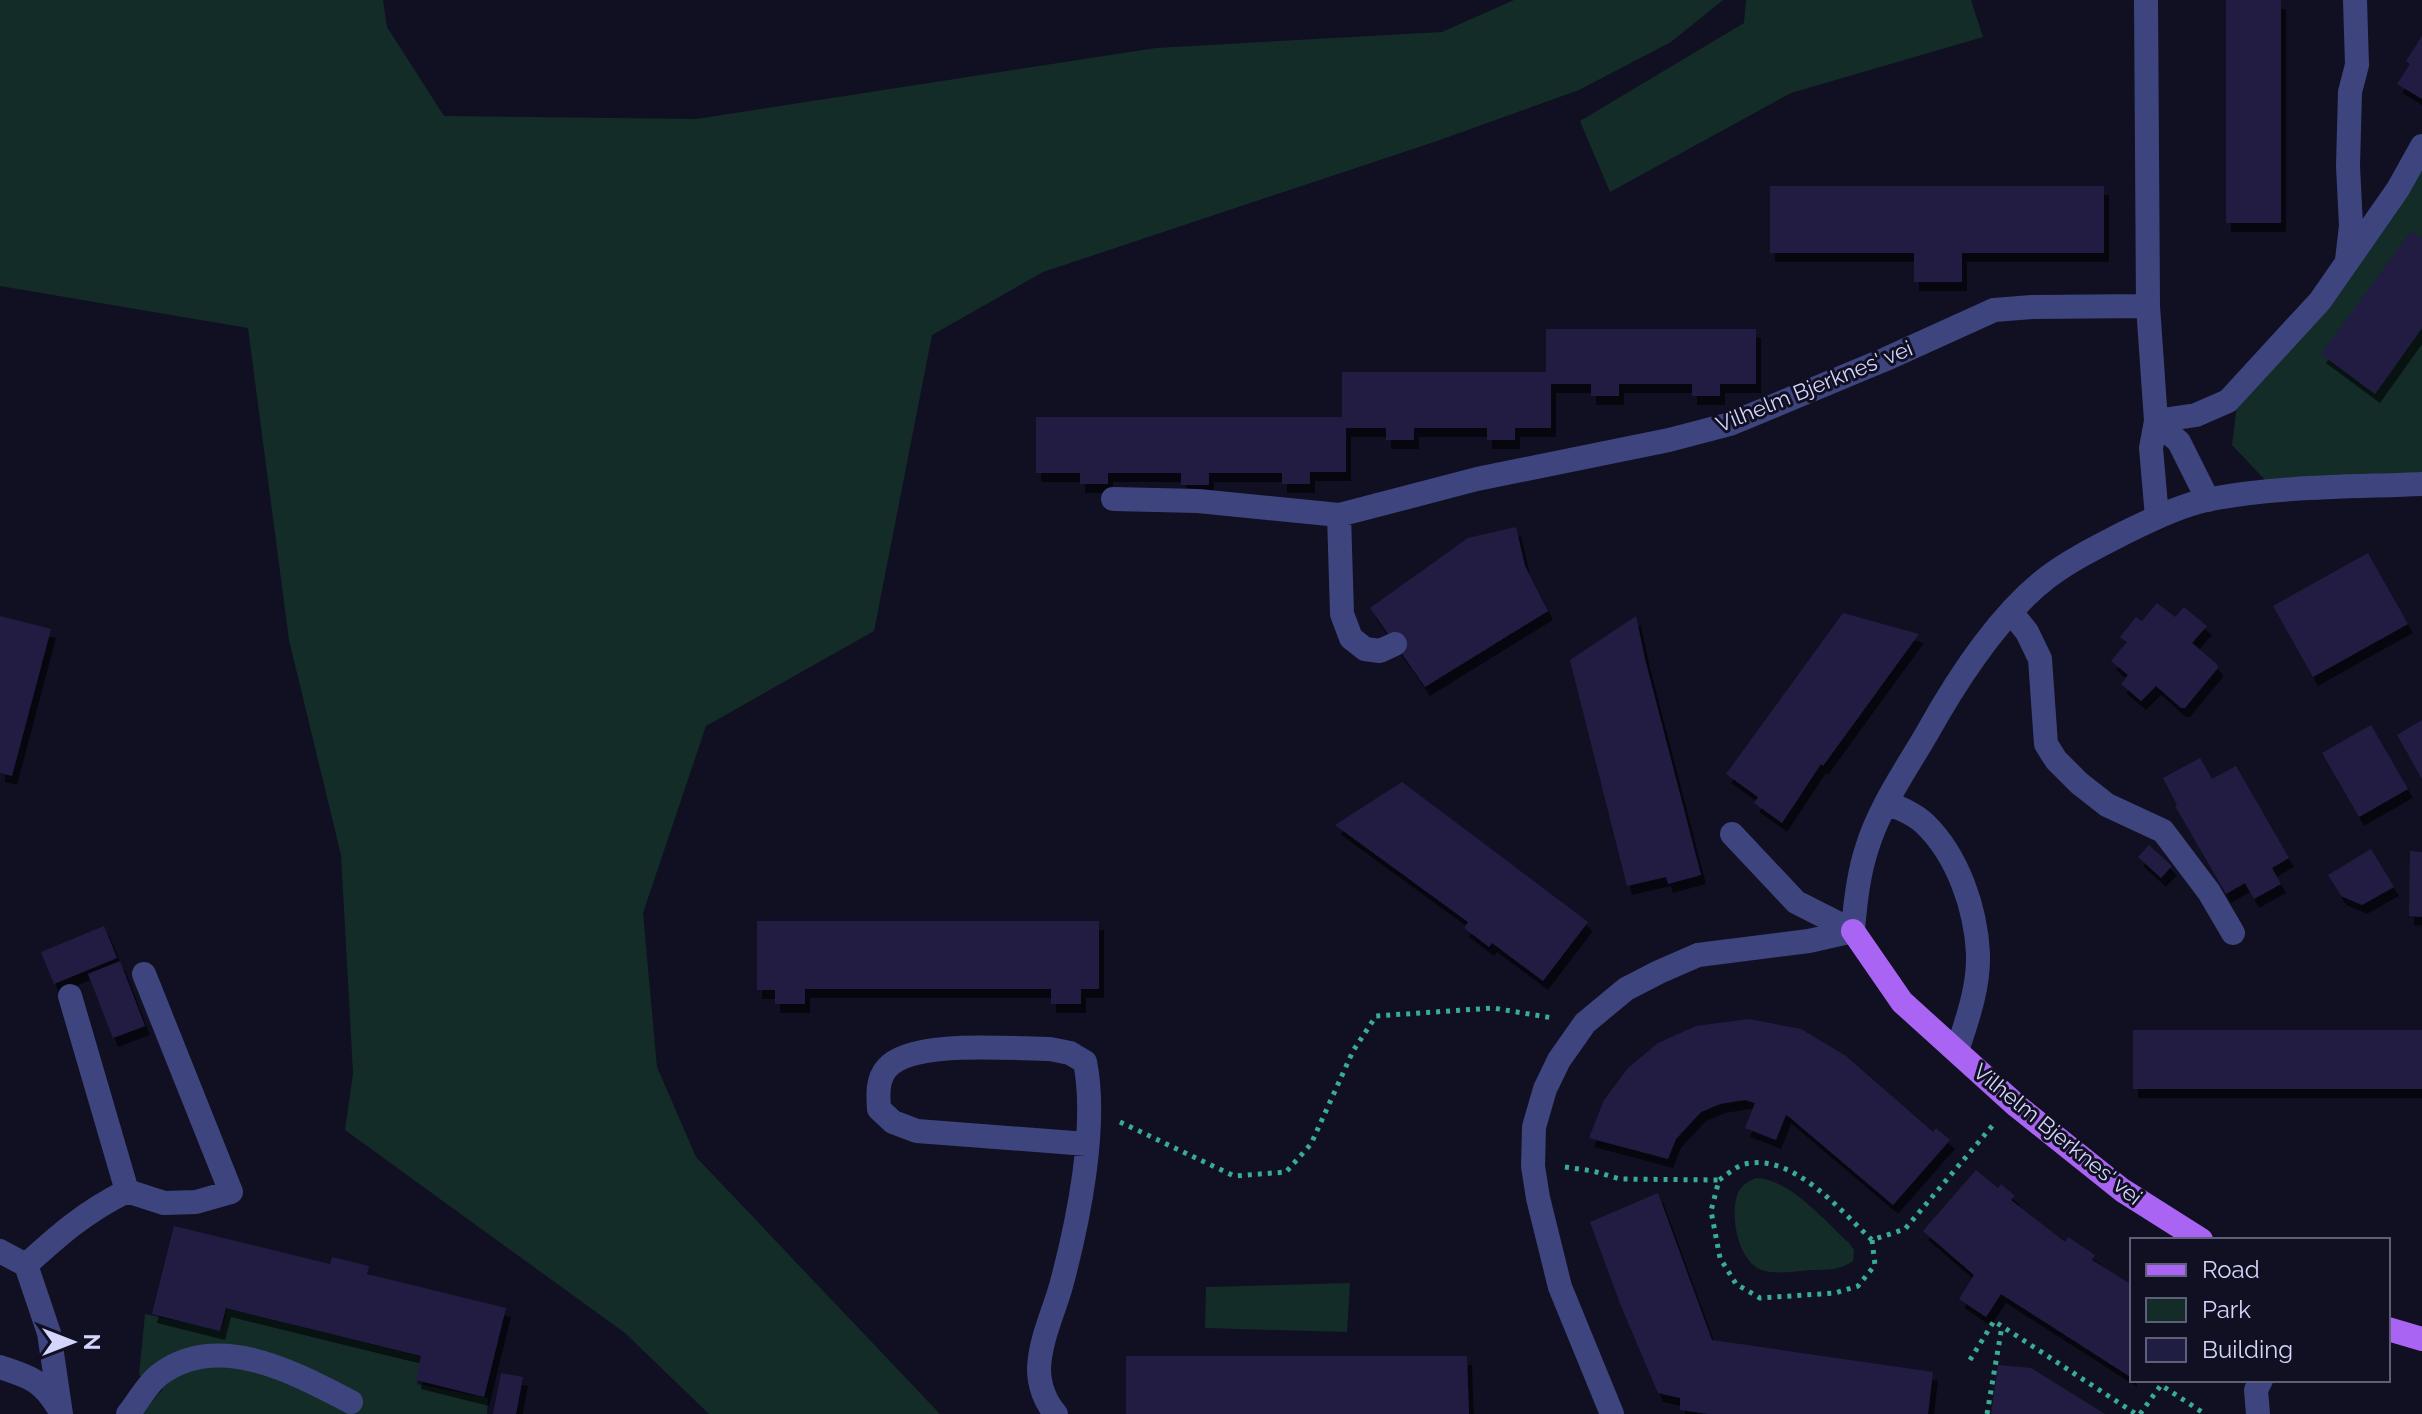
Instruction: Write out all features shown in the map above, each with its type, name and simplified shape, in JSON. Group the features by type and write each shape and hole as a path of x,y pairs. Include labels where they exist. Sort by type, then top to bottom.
{"main road":[{"name":"Vilhelm Bjerknes' vei","path":"1853,931 1902,1002 2017,1106 2122,1190 2198,1238"},
{"path":"2390,1330 2422,1339"}],"street":[{"path":"2146,0 2148,306 2156,421 2151,448 2157,517"},
{"path":"2347,262 2351,226 2348,166 2350,92 2357,65 2355,0"},
{"path":"2156,421 2196,415 2228,401 2320,301 2398,189 2422,146"},
{"name":"Vilhelm Bjerknes' vei","path":"1113,499 1198,501 1339,515 1477,479 1669,440 1730,424 1994,310 2148,306"},
{"path":"2156,421 2179,442 2208,500"},
{"path":"1853,931 1856,892 1867,846 1887,803 1969,666 2011,612 2045,579 2080,555 2157,517 2208,500 2297,489 2422,484"},
{"path":"1339,515 1342,614 1351,638 1365,649 1380,651 1395,644"},
{"path":"2011,612 2027,632 2040,659 2046,744 2056,760 2107,805 2163,831 2209,892 2233,933"},
{"name":"Vilhelm Bjerknes' vei","path":"1887,803 1923,822 1943,844 1969,898 1978,954 1971,1009 1957,1051"},
{"path":"1732,834 1796,902 1853,931"},
{"path":"1612,1414 1560,1287 1533,1166 1534,1127 1545,1089 1559,1060 1585,1023 1626,989 1698,955 1809,941 1853,931"},
{"path":"26,1265 93,1208 127,1191 164,1203 196,1202 231,1192 144,974"},
{"path":"70,996 127,1191"},
{"path":"1056,1414 1048,1405 1039,1378 1041,1350 1061,1285 1081,1191 1087,1144 1089,1083 1085,1062 1070,1053 1050,1049 926,1049 902,1056 886,1068 878,1087 879,1109 893,1122 917,1131 1087,1144"},
{"path":"0,1251 26,1265 49,1333 61,1413"},
{"path":"128,1414 157,1376 186,1359 218,1355 294,1372 351,1402"},
{"path":"0,1367 34,1379 46,1387 61,1413"},
{"path":"2258,1414 2256,1390 2260,1382"}],"path":[{"path":"1112,1120 1234,1176 1286,1172 1311,1144 1353,1051 1376,1016 1493,1008 1585,1023"},
{"path":"1872,1240 1905,1229 1992,1127 2017,1106"},
{"path":"1533,1166 1552,1164 1620,1179 1719,1180 1742,1164 1762,1162 1784,1166 1818,1191 1872,1240 1875,1265 1858,1286 1835,1293 1760,1298 1736,1284 1720,1258 1711,1211 1719,1180"},
{"path":"1970,1360 1994,1321 2138,1414 2161,1385 2205,1414"},
{"path":"1987,1414 2002,1326"}],"green space":[{"path":"0,0 383,0 387,27 444,116 696,119 1156,48 1442,32 1514,0 1723,0 1671,42 1579,90 1437,141 1043,272 932,335 874,631 706,726 643,913 657,1067 696,1157 940,1414 709,1414 625,1333 345,1130 353,1073 341,855 289,640 248,328 0,286"},
{"path":"1746,0 1971,0 1983,37 1791,93 1610,192 1580,121 1744,23"},
{"path":"2422,148 2422,480 2283,499 2232,445 2239,388"},
{"path":"1756,1178 1781,1185 1806,1202 1849,1243 1854,1250 1853,1261 1833,1269 1786,1272 1762,1270 1754,1265 1741,1248 1735,1224 1735,1202 1739,1190"},
{"path":"1350,1283 1347,1332 1205,1328 1206,1287"},
{"path":"227,1308 422,1357 417,1384 488,1398 487,1414 140,1414 163,1389 139,1375 145,1314 222,1330"}],"building":[{"path":"2226,0 2281,0 2281,223 2226,223"},
{"path":"2422,36 2422,99 2397,84 2410,64 2406,61"},
{"path":"1770,186 2104,186 2104,253 1962,253 1962,282 1914,282 1914,253 1770,253"},
{"path":"2411,231 2422,239 2422,328 2375,394 2321,354"},
{"path":"1546,329 1756,329 1756,384 1720,384 1720,396 1692,396 1692,384 1619,384 1619,396 1591,396 1591,384 1551,384 1551,428 1515,428 1515,440 1487,440 1487,428 1414,428 1414,440 1386,440 1386,428 1346,428 1346,472 1310,472 1310,484 1282,484 1282,473 1209,473 1209,485 1181,485 1181,473 1108,473 1108,484 1080,484 1080,473 1036,473 1036,417 1342,417 1342,372 1546,372"},
{"path":"1516,527 1525,566 1548,611 1425,687 1370,608 1468,538"},
{"path":"2368,553 2408,624 2313,677 2273,606"},
{"path":"2157,603 2175,617 2184,607 2207,626 2192,643 2218,668 2185,708 2181,708 2156,686 2141,701 2121,684 2128,675 2111,661 2127,642 2120,637 2136,617 2142,621"},
{"path":"1843,613 1919,634 1823,766 1821,764 1782,823 1754,803 1758,797 1726,774"},
{"path":"0,616 51,629 12,776 0,773"},
{"path":"1636,616 1701,875 1668,884 1666,877 1627,886 1570,660"},
{"path":"2422,720 2422,779 2397,735"},
{"path":"2371,725 2408,789 2359,817 2322,753"},
{"path":"2200,758 2212,779 2236,766 2289,858 2272,868 2281,884 2254,899 2245,883 2226,894 2175,806 2163,778"},
{"path":"1402,782 1588,922 1543,981 1492,943 1489,947 1464,928 1468,922 1335,825"},
{"path":"2149,845 2172,866 2161,878 2138,857"},
{"path":"2371,849 2394,887 2362,905 2341,896 2328,875"},
{"path":"2410,851 2422,852 2422,917 2409,916"},
{"path":"757,921 1099,921 1099,989 1081,989 1081,1004 1051,1004 1051,989 805,989 805,1004 775,1004 775,990 757,990"},
{"path":"104,926 117,958 54,984 41,952"},
{"path":"120,961 145,1026 113,1038 88,974"},
{"path":"1749,1019 1801,1029 1846,1056 1933,1132 1936,1128 1950,1140 1893,1205 1788,1116 1776,1140 1745,1128 1755,1103 1745,1100 1720,1104 1701,1112 1676,1139 1668,1159 1589,1138 1604,1100 1628,1068 1658,1043 1696,1026"},
{"path":"2133,1030 2422,1030 2422,1089 2133,1089"},
{"path":"1976,1170 1998,1188 2001,1184 2015,1196 2011,1200 2065,1242 2068,1237 2095,1255 2092,1260 2130,1284 2130,1377 2001,1294 1986,1317 1959,1299 1974,1275 1923,1231"},
{"path":"1658,1193 1712,1340 1933,1372 1928,1414 1709,1414 1680,1410 1680,1398 1658,1393 1590,1222"},
{"path":"174,1226 330,1264 332,1257 369,1266 367,1274 506,1308 484,1397 416,1380 421,1356 226,1308 220,1331 152,1314"},
{"path":"1126,1356 1467,1356 1469,1414 1126,1414"},
{"path":"1998,1365 2031,1368 2105,1414 1991,1414"},
{"path":"501,1373 523,1377 516,1414 493,1414"}]}
